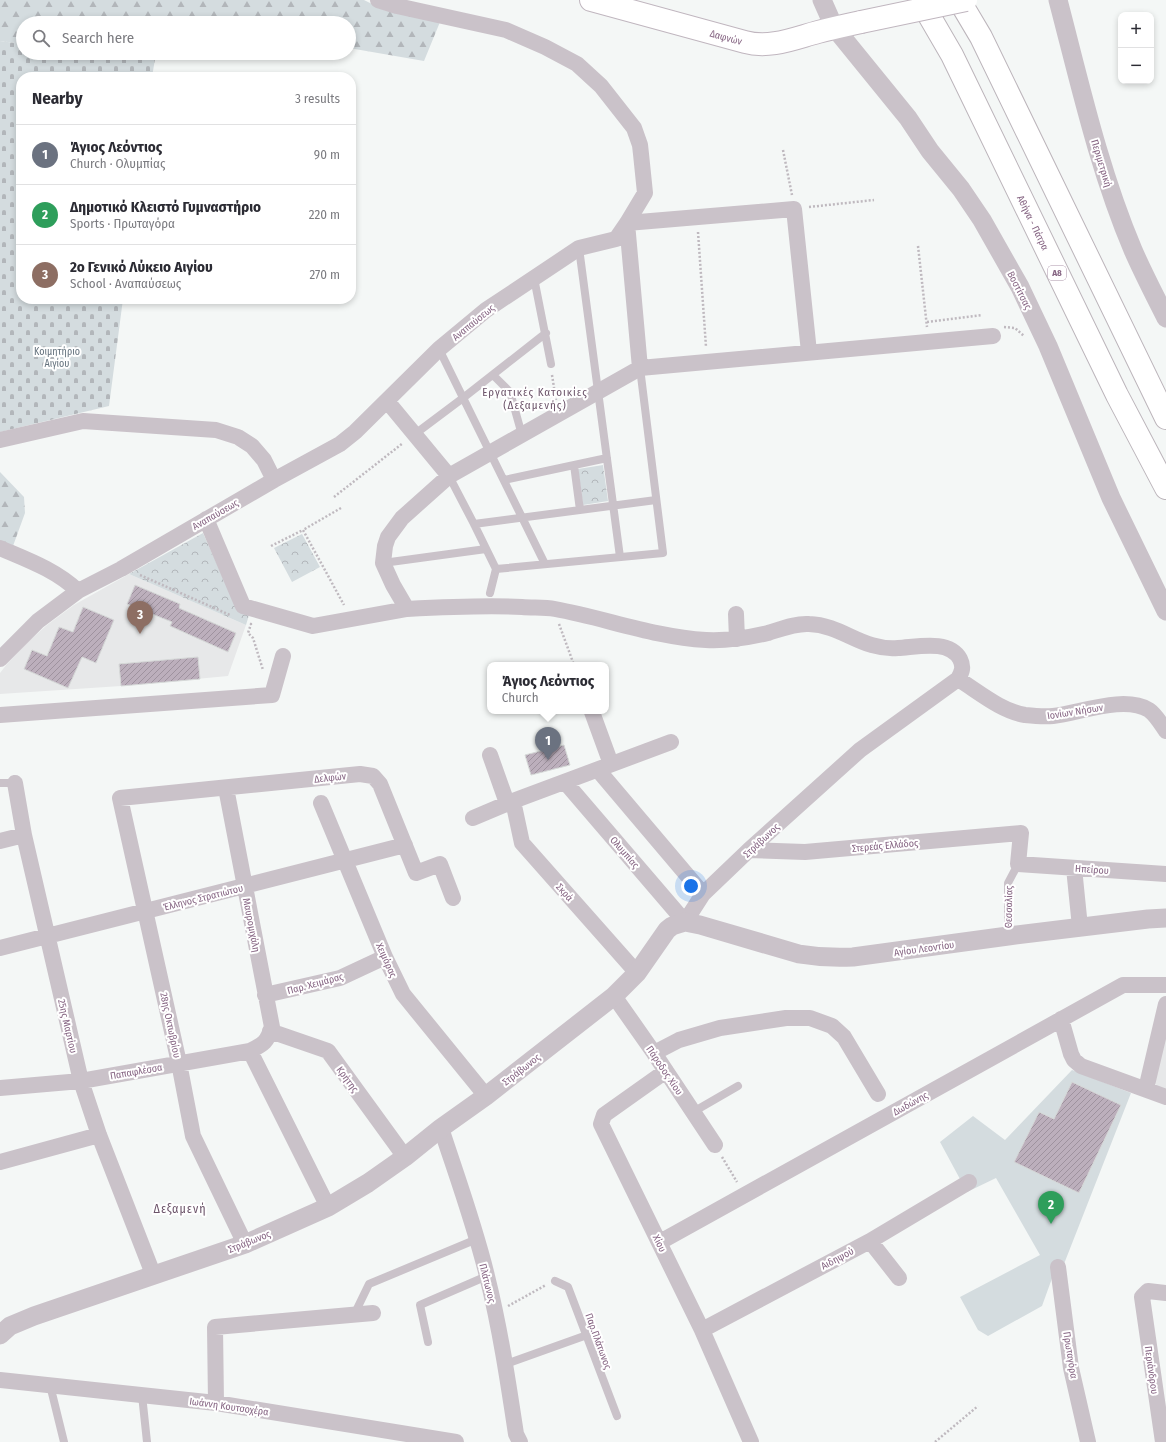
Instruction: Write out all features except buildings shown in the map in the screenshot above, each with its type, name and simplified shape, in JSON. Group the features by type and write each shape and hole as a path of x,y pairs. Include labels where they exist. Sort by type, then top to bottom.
{"main road":[{"name":"Δαφνών","path":"591,0 751,44 775,43 834,27 966,0"},
{"name":"Αθήνα - Πάτρα","path":"920,0 952,55 1117,395 1166,488"},
{"path":"959,0 981,37 1166,418"}],"street":[{"name":"Αναπαύσεως","path":"0,658 38,621 78,591 120,569 274,480 340,444 355,432 439,350 486,310 579,248 616,239 645,193 640,145 634,128 601,86 577,64 545,47 506,30 396,6 378,0"},
{"name":"Βοστίτσας","path":"822,0 834,27 908,118 930,151 961,189 985,226 1020,287 1048,346 1111,498 1166,611"},
{"name":"Περιμετρική","path":"1058,0 1110,189 1133,250 1166,318"},
{"path":"640,368 627,223 794,209 809,352"},
{"path":"407,608 393,586 383,564 385,546 388,537 402,518 449,476 640,368 929,342 997,331"},
{"path":"387,401 449,476"},
{"path":"0,440 83,421 216,430 238,437 252,446 264,460 274,480"},
{"path":"206,519 243,606 313,626 352,620 407,608 472,606 554,609 664,635 705,640 737,639 800,624 820,625 838,630 861,642 875,646 893,648 931,646 952,650 957,654 963,665 962,673 958,679"},
{"path":"0,548 44,567 68,582 78,591"},
{"path":"736,614 737,639"},
{"path":"0,714 272,695 283,656"},
{"name":"Ιονίων Νήσων","path":"958,679 1004,708 1020,714 1032,716 1053,716 1111,705 1128,704 1148,709 1158,719 1166,731"},
{"name":"Στράβωνος","path":"0,1335 10,1326 22,1320 153,1274 245,1244 328,1207 405,1157 614,996 637,973 667,930 678,923 685,922 703,894 749,850 860,750 958,679"},
{"path":"592,714 604,767 703,894"},
{"path":"473,818 510,802 670,742"},
{"name":"Σκρά","path":"490,755 510,802 522,843 637,973"},
{"name":"Δελφών","path":"120,798 360,774 373,776 380,784 416,873 440,864 453,898"},
{"name":"Ολυμπίας","path":"565,782 685,922"},
{"name":"25ης Μαρτίου","path":"8,783 24,835 46,936 81,1081 99,1135 153,1274"},
{"name":"Μαυρομιχάλη","path":"226,788 272,1027 269,1035"},
{"name":"28ης Οκτωβρίου","path":"120,798 179,1063 193,1136 245,1244"},
{"name":"Χειμάρας","path":"321,803 385,957 403,994 486,1096"},
{"name":"Στερεάς Ελλάδος","path":"749,850 805,852 1021,833"},
{"name":"Θεσσαλίας","path":"1018,864 1021,833"},
{"path":"0,841 24,835"},
{"name":"Έλληνος Στρατιώτου","path":"0,948 405,845"},
{"name":"Ηπείρου","path":"1018,864 1166,874"},
{"path":"1074,868 1080,927"},
{"name":"Αγίου Λεοντίου","path":"685,922 799,954 826,958 853,957 1080,927 1166,918"},
{"name":"Παρ. Χειμάρας","path":"265,995 340,978 385,957"},
{"name":"Δωδώνης","path":"660,1242 1123,985 1166,985"},
{"name":"Πάροδος Χίου","path":"614,996 715,1145"},
{"path":"1146,1089 1166,1004"},
{"path":"654,1054 679,1040 720,1028 786,1018 810,1018 832,1026 844,1037 878,1094"},
{"path":"1061,1019 1074,1060 1081,1066 1166,1097"},
{"name":"Παπαφλέσσα","path":"0,1088 81,1081 250,1051 264,1044 269,1035"},
{"name":"Κρήτης","path":"269,1035 328,1050 405,1157"},
{"path":"250,1051 328,1207"},
{"name":"Χίου","path":"666,1071 604,1115 601,1124 702,1330 751,1442"},
{"name":"Πλάτωνος","path":"441,1128 477,1239 487,1276 506,1364 516,1434 520,1442"},
{"path":"0,1162 99,1135"},
{"name":"Αιδηψού","path":"702,1330 870,1241 970,1182"},
{"path":"870,1241 899,1278"},
{"name":"Πρωταγόρα","path":"1058,1267 1072,1368 1088,1442"},
{"name":"Περιάνδρου","path":"1163,1442 1159,1375 1142,1297 1148,1291 1165,1289"},
{"path":"216,1403 215,1327 373,1313"},
{"name":"Ιωάννη Κουτσοχέρα","path":"0,1380 216,1403 456,1442"}],"lane":[{"path":"579,248 620,557"},
{"path":"534,278 551,364"},
{"path":"415,434 546,333"},
{"path":"439,350 545,564"},
{"path":"496,569 663,553 640,368"},
{"path":"493,374 510,392 522,435"},
{"path":"504,480 607,458"},
{"path":"574,465 580,510"},
{"path":"449,476 496,569 490,593"},
{"path":"474,524 656,500"},
{"path":"383,564 486,548"},
{"name":"Θεσσαλίας","path":"1008,936 1008,883 1018,864"},
{"path":"693,1112 738,1086"},
{"path":"354,1315 369,1284 477,1239"},
{"path":"428,1342 420,1305 487,1276"},
{"name":"Παρ.Πλάτωνος","path":"555,1281 568,1287 617,1416"},
{"path":"506,1364 587,1336"},
{"path":"50,1385 64,1442"},
{"path":"142,1395 147,1442"}],"path":[{"path":"783,150 794,209 874,200"},
{"path":"697,217 707,362"},
{"path":"918,246 929,342"},
{"path":"927,322 982,315"},
{"path":"997,331 1015,328 1025,337"},
{"path":"551,364 558,414"},
{"path":"334,497 415,434"},
{"path":"271,546 303,530 341,508"},
{"path":"303,530 352,620"},
{"path":"120,569 133,572 234,617"},
{"path":"560,628 573,662"},
{"path":"248,633 253,638 272,695"},
{"path":"715,1145 745,1194"},
{"path":"496,1313 528,1294 555,1281"},
{"path":"935,1442 978,1406"}],"shaded area":[{"path":"129,574 246,625 228,676 121,686 0,694 0,673 28,642 47,625 74,605"},
{"path":"1166,1035 1166,1090 1158,1087 1155,1083"}],"green space":[{"path":"0,0 364,0 384,10 440,22 424,61 356,49 356,16 16,16 16,43 0,41"},
{"name":"Κοιμητήριο Αιγίου","path":"0,41 16,43 16,60 155,60 153,72 16,72 16,304 122,304 109,406 0,432"},
{"path":"603,465 608,501 583,505 578,469"},
{"path":"0,472 24,497 25,513 13,546 0,553"},
{"path":"203,533 237,609 249,615 246,625 129,574"},
{"path":"302,534 320,567 292,582 274,548"},
{"path":"1072,1070 1131,1093 1062,1269 1055,1270 1042,1306 988,1336 978,1330 960,1297 1040,1255 996,1178 967,1192 940,1142 973,1116 1005,1140"}],"place":[{"name":"2ο Γενικό Λύκειο Αιγίου","path":"140,634"},
{"name":"Άγιος Λεόντιος","path":"548,760"},
{"name":"Δημοτικό Κλειστό Γυμναστήριο","path":"1051,1224"}],"district":[{"name":"Εργατικές Κατοικίες (Δεξαμενής)","path":"535,398"},
{"name":"Δεξαμενή","path":"180,1209"}]}
